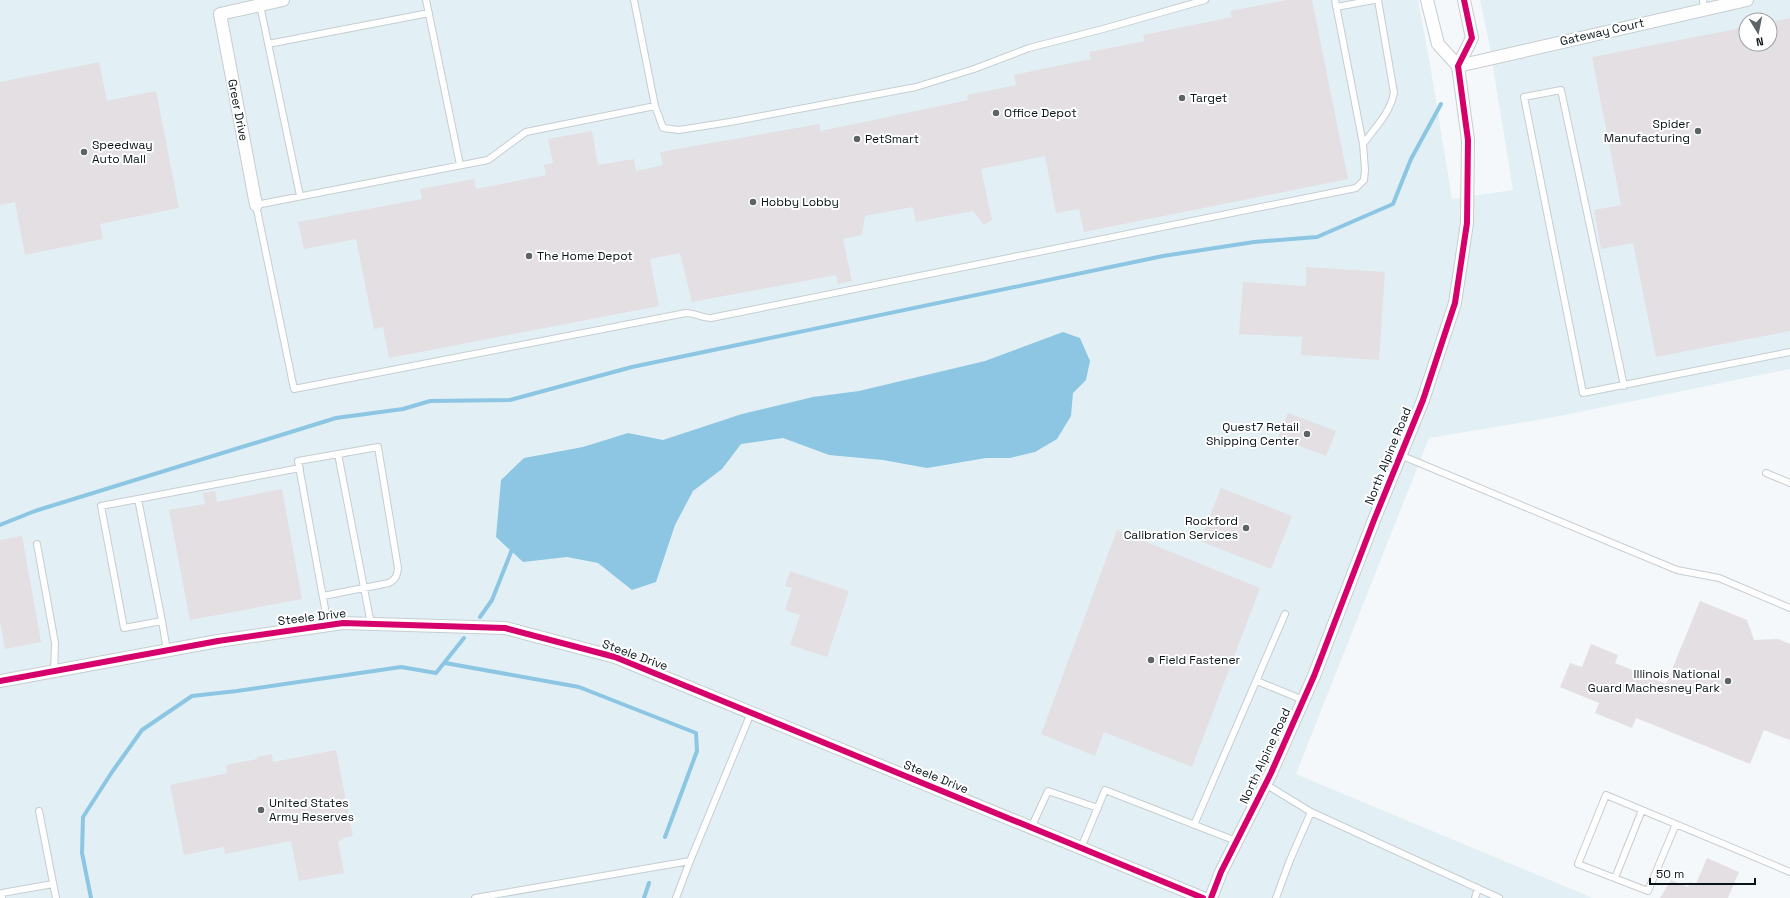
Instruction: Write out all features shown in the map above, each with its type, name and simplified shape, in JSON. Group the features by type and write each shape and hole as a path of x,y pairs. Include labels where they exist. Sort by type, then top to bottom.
{"street":[{"path":"260,5 283,0"},
{"path":"1428,0 1438,44 1458,66 1472,38 1464,0"},
{"name":"Gateway Court","path":"1458,66 1704,4 1747,0"},
{"name":"Greer Drive","path":"256,205 220,14 260,5"},
{"name":"North Alpine Road","path":"1211,898 1221,872 1266,784 1304,700 1423,400 1455,303 1467,222 1468,140 1458,66"},
{"name":"Steele Drive","path":"0,682 167,651 342,623 505,628 615,657 1203,898"}],"lane":[{"path":"426,0 460,165"},
{"path":"634,0 655,106 663,128 679,130 770,116 916,87 974,69 1029,48 1122,24 1204,0"},
{"path":"655,106 526,132 488,160 256,205 294,389 686,313 704,318 711,318 1346,192 1356,188 1364,180 1365,170 1363,144 1335,3 1374,0"},
{"path":"1363,144 1388,111 1392,103 1394,93 1378,0"},
{"path":"260,5 300,196"},
{"path":"268,44 429,13"},
{"path":"1624,386 1561,90 1524,98 1583,393 1624,386 1790,352"},
{"path":"323,596 389,583 395,580 397,575 398,568 378,447 298,461 328,625"},
{"path":"338,454 371,624"},
{"path":"1400,455 1677,570 1719,578 1790,608"},
{"path":"162,621 124,628 101,506 300,468"},
{"path":"1766,472 1790,482"},
{"path":"138,499 167,651"},
{"path":"37,544 55,643 54,672"},
{"path":"1194,825 1257,681 1284,614"},
{"path":"1257,681 1304,700"},
{"path":"676,898 751,713"},
{"path":"1266,784 1311,812 1499,898"},
{"path":"1082,848 1105,790 1236,842"},
{"path":"1031,828 1048,791 1098,808"},
{"path":"1676,824 1648,891 1578,864 1606,795 1676,824 1790,872"},
{"path":"1615,878 1642,810"},
{"path":"40,811 56,898"},
{"path":"1279,897 1290,860 1311,812"},
{"path":"475,898 690,861"},
{"path":"2,898 2,893 53,884"},
{"path":"1475,898 1478,888"}],"shaded area":[{"path":"0,0 1418,0 1452,199 1513,190 1489,43 1480,0 1790,0 1790,369 1550,418 1429,438 1296,774 1593,898 0,898"}],"water":[{"path":"1063,332 1080,338 1090,361 1086,380 1073,393 1071,416 1057,439 1035,452 1010,458 986,458 927,468 883,460 829,455 783,438 741,444 722,469 693,491 675,525 656,582 632,590 598,563 567,557 523,562 496,537 501,480 524,458 583,447 628,433 663,440 742,414 813,397 859,391 985,361"}],"building":[{"path":"1286,0 1312,0 1348,179 1084,232 1079,209 1056,213 1045,156 981,169 992,220 984,225 973,211 916,222 913,207 865,216 862,235 843,239 852,281 838,284 836,275 692,302 680,253 650,259 659,306 389,358 383,327 374,329 356,239 304,249 298,222 422,199 420,189 474,179 476,189 546,175 544,165 553,163 548,139 592,131 598,165 634,159 636,171 663,165 660,152 819,124 821,131 968,100 967,95 1016,85 1014,75 1091,59 1089,52 1145,41 1143,35 1232,17 1230,11"},
{"name":"Spider Manufacturing","path":"1790,18 1790,331 1656,357 1633,243 1601,249 1594,210 1621,205 1592,57 1738,29 1738,52 1778,52 1778,20"},
{"name":"Speedway Auto Mall","path":"99,62 107,101 156,91 179,208 100,224 103,239 25,255 15,202 0,205 0,82"},
{"path":"1306,267 1385,272 1379,360 1301,355 1302,337 1239,334 1243,282 1306,286"},
{"name":"Quest7 Retail Shipping Center","path":"1288,413 1336,431 1326,456 1278,438"},
{"name":"Rockford Calibration Services","path":"1221,488 1292,516 1271,569 1200,541"},
{"path":"282,489 302,599 190,620 169,510 205,504 203,493 215,491 217,502"},
{"name":"Field Fastener","path":"1117,530 1260,588 1192,767 1104,732 1095,756 1041,734"},
{"path":"22,536 41,642 5,649 0,620 0,540"},
{"path":"790,571 849,591 827,657 790,645 800,615 785,610 792,588 785,586"},
{"name":"Illinois National Guard Machesney Park","path":"1700,601 1747,620 1754,640 1778,639 1790,644 1790,740 1764,730 1750,764 1636,718 1632,728 1595,713 1599,703 1560,687 1570,663 1582,667 1591,644 1618,655 1615,663 1666,684"},
{"name":"United States Army Reserves","path":"336,750 353,836 342,838 343,840 338,841 344,873 299,881 291,841 225,854 224,847 184,855 170,785 227,773 226,765 257,759 257,757 272,754 273,762"},
{"path":"1707,858 1739,872 1728,898 1660,898 1671,880 1688,887 1690,882 1696,884"}],"waterway":[{"path":"0,525 35,511 336,418 403,409 430,401 510,400 632,367 1163,256 1254,242 1317,237 1393,204 1411,159 1441,104"},
{"path":"480,617 492,600 513,547"},
{"path":"91,898 82,853 83,817 112,772 142,730 192,696 237,691 401,667 436,673 464,638"},
{"path":"445,663 579,687 696,733 697,751 665,837"},
{"path":"644,898 649,883"}],"cycle path":[{"path":"1211,898 1221,872 1271,773 1314,676 1374,520 1423,400 1455,303 1467,223 1468,140 1458,66 1472,38 1464,0"},
{"path":"0,681 218,641 343,623 505,628 615,657 1203,898"}],"place":[{"name":"Target","path":"1182,98"},
{"name":"Office Depot","path":"996,113"},
{"name":"Spider Manufacturing","path":"1698,131"},
{"name":"PetSmart","path":"857,139"},
{"name":"Speedway Auto Mall","path":"84,152"},
{"name":"Hobby Lobby","path":"753,202"},
{"name":"The Home Depot","path":"529,256"},
{"name":"Quest7 Retail Shipping Center","path":"1307,434"},
{"name":"Rockford Calibration Services","path":"1246,528"},
{"name":"Field Fastener","path":"1151,660"},
{"name":"Illinois National Guard Machesney Park","path":"1728,681"},
{"name":"United States Army Reserves","path":"261,810"}]}
